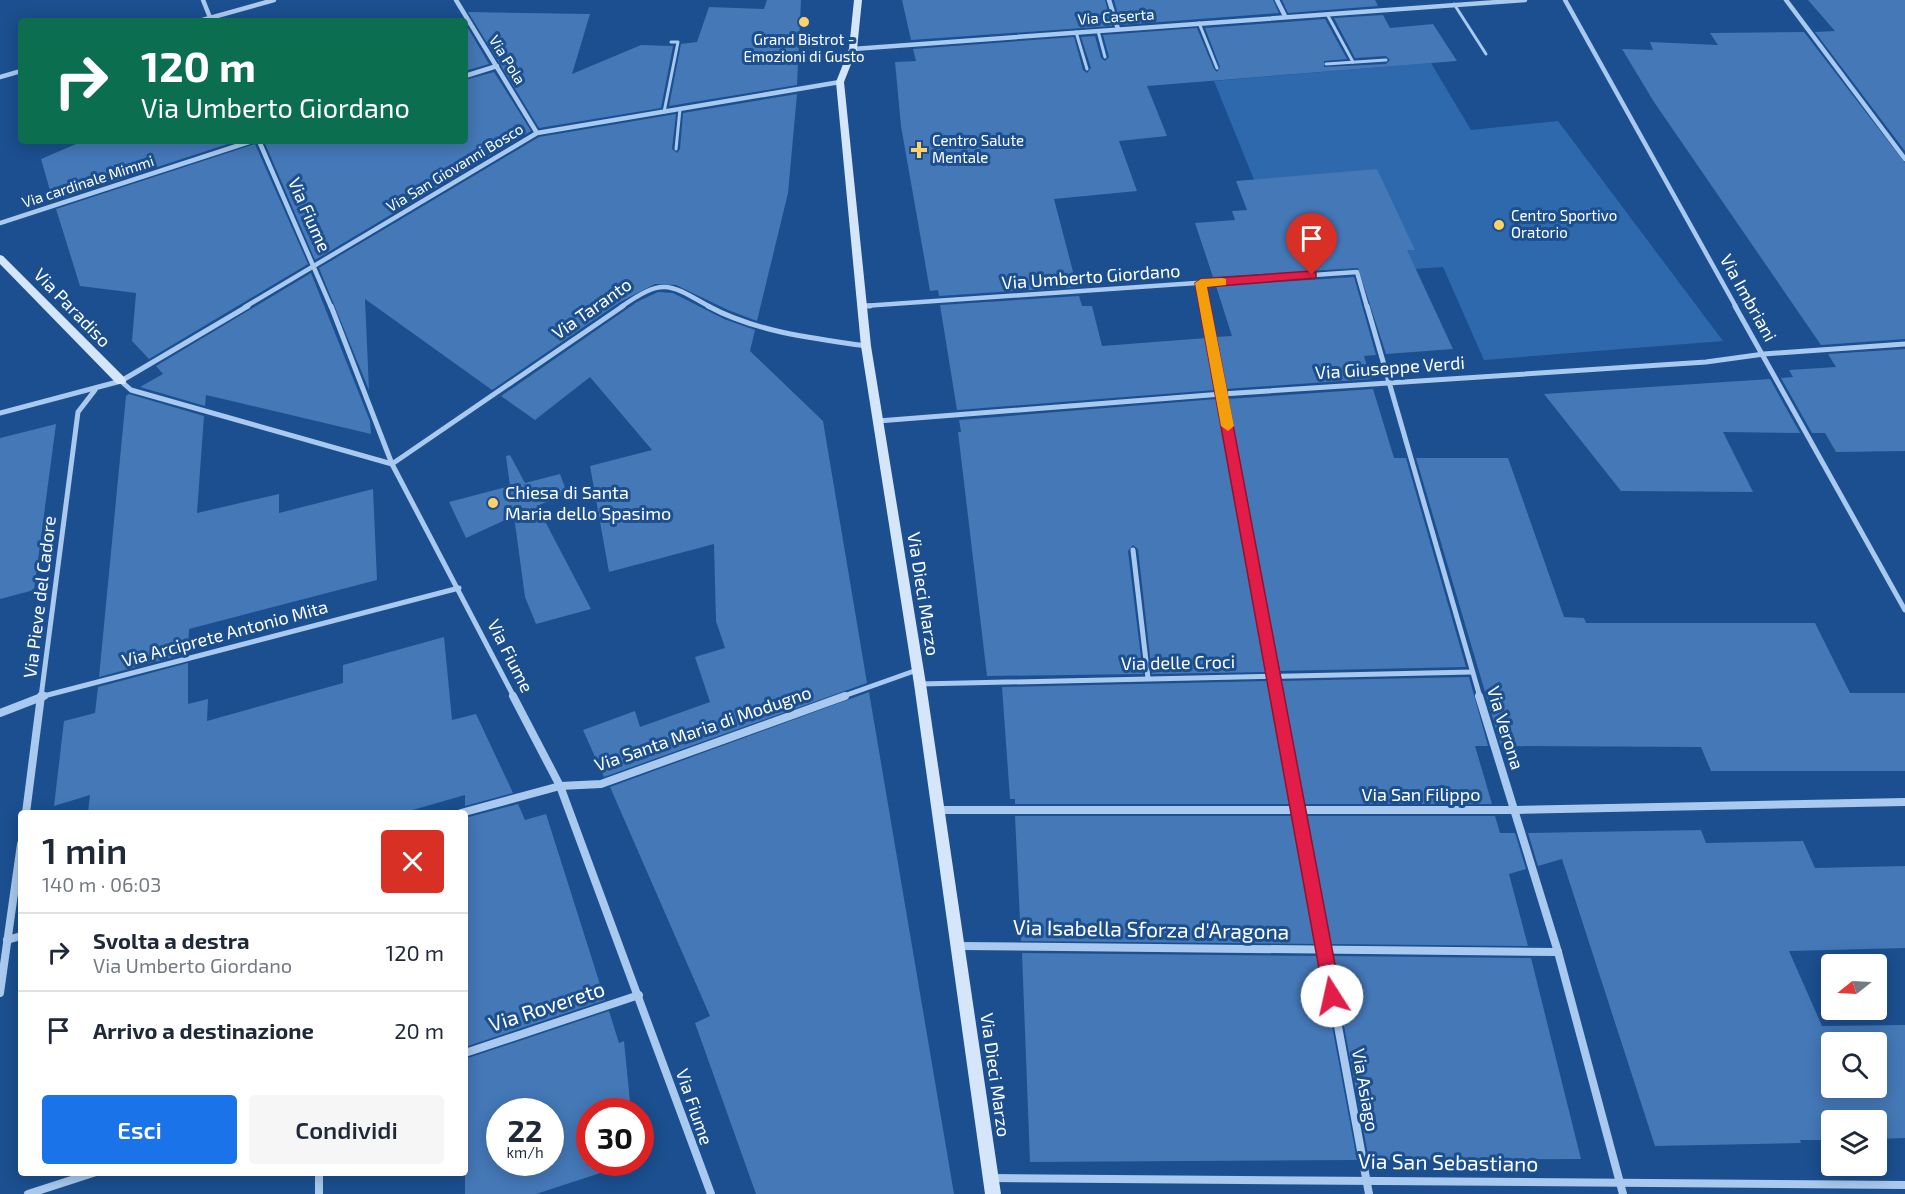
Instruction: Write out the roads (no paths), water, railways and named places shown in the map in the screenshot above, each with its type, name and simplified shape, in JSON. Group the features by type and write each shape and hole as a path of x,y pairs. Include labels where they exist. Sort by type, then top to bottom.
{"street":[{"path":"203,0 211,18"},
{"path":"214,18 274,0"},
{"name":"Via Pola","path":"456,0 467,18"},
{"name":"Via Dieci Marzo","path":"858,0 853,49 840,82 867,346 959,946 993,1194"},
{"path":"1109,0 1118,29"},
{"path":"1277,0 1285,16"},
{"name":"Via Caserta","path":"853,49 1525,0"},
{"name":"Via Imbriani","path":"1565,0 1905,610"},
{"path":"1786,0 1905,159"},
{"name":"Via Pola","path":"468,19 537,133"},
{"path":"468,75 497,66"},
{"path":"0,77 18,72"},
{"name":"Via San Giovanni Bosco","path":"0,413 96,390 121,381 537,133 840,82"},
{"name":"Via cardinale Mimmi","path":"0,223 243,144"},
{"name":"Via Fiume","path":"260,144 315,265 392,464 459,588 560,786 711,1194"},
{"name":"Via Paradiso","path":"0,258 121,381"},
{"name":"Via Umberto Giordano","path":"863,306 1357,272"},
{"name":"Via Verona","path":"1357,272 1472,672 1558,952 1623,1194"},
{"name":"Via Asiago","path":"1201,283 1369,1194"},
{"name":"Via Taranto","path":"392,464 647,289 660,285 670,285 718,311 747,323 790,334 867,346"},
{"name":"Via Giuseppe Verdi","path":"878,422 1222,394 1706,362 1764,354 1905,344"},
{"path":"121,381 131,390 392,464"},
{"name":"Via Pieve del Cadore","path":"26,810 78,412 96,390"},
{"path":"1133,550 1148,678"},
{"name":"Via Arciprete Antonio Mita","path":"0,712 43,696 459,588"},
{"name":"Via Santa Maria di Modugno","path":"468,811 560,786 601,784 917,670"},
{"name":"Via delle Croci","path":"920,684 1472,672"},
{"name":"Via San Filippo","path":"938,810 1515,810 1905,802"},
{"path":"0,993 18,865"},
{"path":"7,940 18,937"},
{"name":"Via Isabella Sforza d'Aragona","path":"959,946 1558,952"},
{"name":"Via Rovereto","path":"468,1052 639,995"},
{"path":"28,1194 84,1176"},
{"path":"319,1176 319,1194"},
{"name":"Via San Sebastiano","path":"991,1178 1905,1185"}],"lane":[{"path":"1454,4 1486,54"},
{"path":"1327,14 1353,62"},
{"path":"1199,23 1217,68"},
{"path":"1098,31 1106,57"},
{"path":"1076,32 1087,69"},
{"path":"664,112 678,42 671,42"},
{"path":"1326,64 1386,60"},
{"path":"676,149 680,109"}],"place":[{"name":"Grand Bistrot - Emozioni di Gusto","path":"804,22"},
{"name":"Centro Salute Mentale","path":"919,150"},
{"name":"Centro Sportivo Oratorio","path":"1499,225"},
{"name":"Chiesa di Santa Maria dello Spasimo","path":"493,503"}]}
